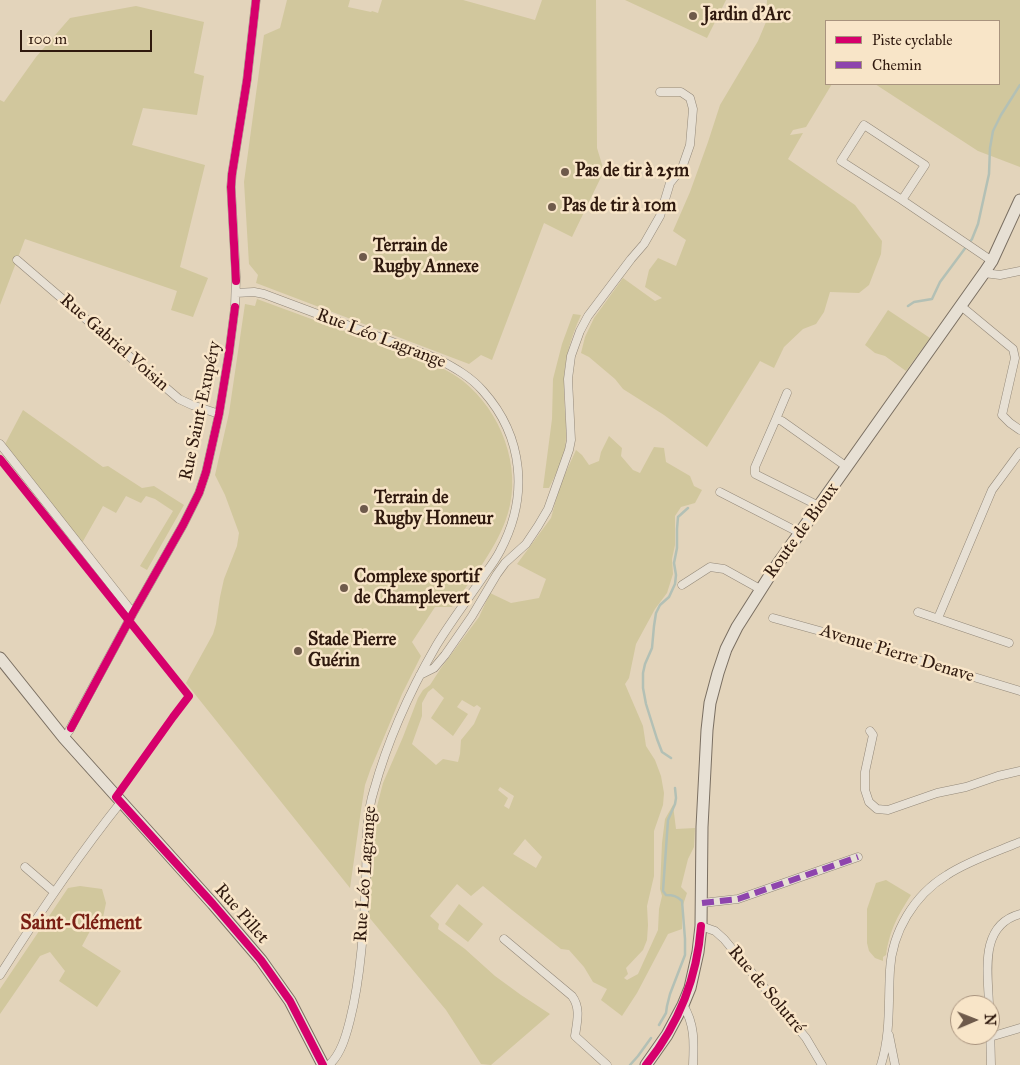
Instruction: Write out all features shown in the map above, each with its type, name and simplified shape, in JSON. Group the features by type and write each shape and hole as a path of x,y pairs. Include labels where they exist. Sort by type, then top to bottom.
{"main road":[{"name":"Route de Bioux","path":"646,1065 667,1035 683,1005 694,972 700,942 702,827 707,730 710,702 726,649 760,589 992,261 1020,200"},
{"name":"Rue Pillet","path":"0,658 64,738 261,960 290,1001 322,1065"}],"street":[{"name":"Rue Saint-Exupéry","path":"64,738 179,533 199,493 206,472 229,353 236,293 232,174 247,80 256,0"},
{"path":"420,675 434,668 445,655 472,616 497,574 505,563 526,544 548,509 569,450 568,379 571,356 580,331 588,316 644,244 660,216 670,183 682,168 690,145 693,109 690,98 681,92 660,92"},
{"path":"902,200 925,165 864,124 841,161 992,261"},
{"name":"Rue Gabriel Voisin","path":"17,260 179,399 218,414"},
{"path":"984,273 1000,275 1020,271"},
{"name":"Rue Léo Lagrange","path":"236,293 254,292 264,294 438,359 457,369 482,390 506,424 515,452 519,480 515,513 509,532 499,553 446,630 420,675 401,712 372,794 368,823 364,906 355,997 348,1030 342,1046 338,1055 329,1065"},
{"path":"961,306 1013,349 1015,358 1002,415 1020,430"},
{"path":"787,393 755,467 756,474 819,506"},
{"path":"776,419 782,421 847,467"},
{"path":"0,444 133,613"},
{"path":"938,618 992,490 1020,452"},
{"path":"720,492 800,532"},
{"path":"682,585 710,567 724,568 760,589"},
{"path":"918,612 1009,643"},
{"name":"Avenue Pierre Denave","path":"773,618 872,646 1020,692"},
{"path":"870,731 873,735 865,772 865,790 869,802 877,809 888,810 1020,771"},
{"path":"0,975 54,892 121,802"},
{"path":"881,1065 890,1013 890,969 893,951 898,932 913,906 930,888 947,875 1020,842"},
{"path":"702,903 738,899 858,857"},
{"path":"25,867 54,892"},
{"path":"989,995 988,958 990,944 999,926 1006,919 1020,914"},
{"name":"Rue de Solutré","path":"701,926 715,931 724,939 806,1038 822,1065"},
{"path":"504,939 572,996 578,1008 575,1036 607,1065"},
{"path":"683,1005 692,1022 694,1036 692,1065"},
{"path":"1000,1034 1020,1028"},
{"path":"888,1031 895,1065"},
{"path":"990,1045 991,1065"}],"shaded area":[{"path":"287,0 350,0 348,7 378,13 382,0 463,0 535,20 542,0 596,0 597,148 604,171 572,237 544,223 492,360 481,355 469,364 256,283 258,275 249,264 244,182 264,35 280,28"},
{"name":"Jardin d'Arc","path":"625,0 726,0 707,38"},
{"path":"767,0 1020,0 1020,167 978,151 877,85 1000,85 1000,20 825,20 825,85 831,85 806,127 793,130 790,135 803,133 788,159 855,205 882,241 881,254 869,285 859,293 830,292 824,312 816,324 803,329 784,347 774,368 760,361 707,447 664,415 623,389 615,379 589,357 581,353 585,337 594,318 623,278 655,301 662,298 645,287 649,270 658,258 676,266 686,240 673,231 690,192 720,105 758,41 766,22"},
{"path":"136,6 204,22 194,73 204,76 197,115 143,108 132,145 205,165 180,267 208,278 193,317 171,310 177,291 25,239 0,305 0,100 4,102 36,57 70,18"},
{"name":"Complexe sportif de Champlevert","path":"257,299 420,358 453,374 476,393 488,408 498,424 510,459 512,495 504,526 498,538 484,562 452,607 435,607 412,642 421,656 402,694 365,785 350,888 186,683 213,634 224,579 237,546 239,533 225,495 215,475 229,413 245,304 255,306"},
{"path":"888,310 930,338 906,371 865,345"},
{"path":"573,314 581,315 566,361 564,380 565,449 549,488 543,488 552,419 553,379 562,344"},
{"path":"23,410 103,467 108,466 142,488 154,486 184,505 147,570 140,566 173,511 155,499 146,496 141,503 126,496 116,513 103,506 82,543 4,446"},
{"path":"609,436 622,448 621,456 633,470 640,473 654,447 664,448 666,462 690,476 694,486 702,490 695,503 681,507 675,516 675,545 672,559 673,574 667,593 655,609 636,644 629,678 625,684 643,726 646,746 655,760 661,776 664,793 663,805 654,831 654,876 647,906 647,940 643,950 626,968 628,974 624,978 627,980 638,974 658,930 662,896 660,889 662,843 665,819 673,805 676,829 695,828 694,847 688,859 681,887 687,893 682,908 682,929 668,934 637,993 622,1016 601,1000 607,989 593,982 584,967 569,950 561,949 483,886 471,896 457,884 430,916 439,924 438,929 465,949 495,976 550,1014 491,1065 481,1064 446,1010 368,916 375,814 383,783 418,698 423,690 430,685 479,617 490,593 511,603 539,598 546,579 517,564 551,518 560,485 576,450 589,465 599,461","holes":["433,688 444,698 431,718 453,736 468,714 457,707 462,700 474,707 477,705 481,708 474,724 461,740 458,762 443,759 436,765 412,744 422,716 422,703 428,692","500,787 514,796 509,809 504,806 508,798 498,790","525,839 542,857 536,868 513,854"]},
{"path":"886,880 911,895 895,924 883,961 875,958 869,951 867,943 867,909 876,883"},
{"path":"80,886 102,889 106,903 101,927 90,931 82,946 121,971 97,1007 59,981 65,971 50,952 40,956 0,1014 0,989 68,888"},
{"path":"459,904 483,924 468,942 445,924"}],"waterway":[{"path":"908,306 914,302 932,299 940,282 972,239 978,224 989,174 993,131 1020,85"},
{"path":"671,758 662,752 657,739 646,704 643,673 652,648 656,613 660,605 669,597 675,584 674,563 677,548 678,517 688,508"},
{"path":"659,1025 666,1013 670,994 685,955 682,901 675,896 666,895 663,891 668,820 675,804 675,788"},
{"path":"630,1065 651,1038"}],"marked path":[{"path":"702,903 738,899 858,857"}],"cycle path":[{"path":"236,281 231,187 247,80 256,0"},
{"path":"71,728 199,493 206,472 219,414 235,307"},
{"path":"0,459 189,696 116,797 261,960 290,1001 323,1065"},
{"path":"646,1065 668,1033 684,1000 691,982 699,946 701,926"}],"place":[{"name":"Jardin d'Arc","path":"693,16"},
{"name":"Pas de tir à 25m","path":"565,172"},
{"name":"Pas de tir à 10m","path":"552,207"},
{"name":"Terrain de Rugby Annexe","path":"363,257"},
{"name":"Terrain de Rugby Honneur","path":"364,509"},
{"name":"Complexe sportif de Champlevert","path":"344,588"},
{"name":"Stade Pierre Guérin","path":"298,651"}],"district":[{"name":"Saint-Clément","path":"81,924"}]}
